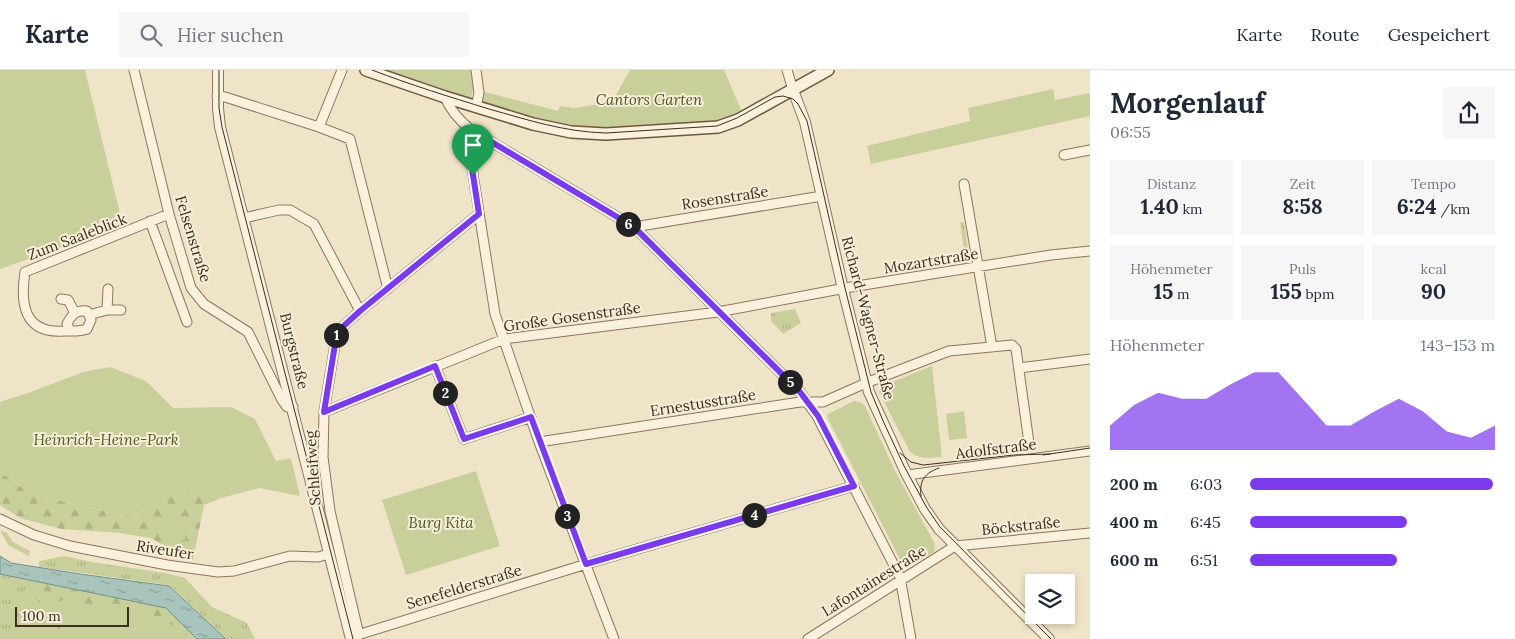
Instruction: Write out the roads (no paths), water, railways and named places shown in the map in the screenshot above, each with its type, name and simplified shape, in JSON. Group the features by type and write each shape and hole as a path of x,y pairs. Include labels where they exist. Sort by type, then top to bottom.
{"main road":[{"path":"366,70 476,107 552,129 589,134 718,127 738,120 828,70"}],"street":[{"name":"Felsenstraße","path":"134,70 169,214 191,288 204,304 248,332 282,400 287,407 293,407"},
{"name":"Burgstraße","path":"218,70 217,96 220,127 329,554 354,637"},
{"path":"319,127 342,70"},
{"path":"476,70 480,93 476,107"},
{"name":"Richard-Wagner-Straße","path":"787,70 801,108 843,289 873,404 906,475 929,516 955,546 1048,639"},
{"path":"217,96 319,127 350,139 388,289"},
{"path":"445,97 449,108 470,129 634,227 809,402 854,486 900,581 910,639"},
{"path":"470,129 467,136 495,314 539,442 614,639"},
{"path":"1064,155 1090,150"},
{"path":"964,184 992,347"},
{"name":"Rosenstraße","path":"634,227 822,196"},
{"path":"244,218 279,210 290,210 314,224 360,311"},
{"name":"Zum Saaleblick","path":"89,315 91,320 87,329 79,332 54,332 36,327 24,310 22,289 25,272 137,229 150,221 169,214"},
{"name":"Schleifweg","path":"354,637 330,511 323,456 324,412 337,332 479,214"},
{"path":"150,221 187,322"},
{"name":"Mozartstraße","path":"718,312 843,289 1090,250"},
{"path":"107,310 108,289"},
{"path":"61,299 68,300 75,313"},
{"path":"70,331 67,324 71,315 79,310 88,311 89,315 107,310 121,310"},
{"name":"Große Gosenstraße","path":"324,412 504,339 718,312"},
{"name":"Ernestusstraße","path":"539,442 809,402 823,402 949,351 1015,346 1019,368"},
{"path":"1029,443 1019,368 1090,359"},
{"path":"435,366 464,439 531,417"},
{"name":"Adolfstraße","path":"906,475 1090,451"},
{"name":"Senefelderstraße","path":"354,637 586,564 854,486"},
{"name":"Riveufer","path":"0,519 34,535 70,546 148,562 218,572 234,571 290,556 318,557 329,554"},
{"name":"Böckstraße","path":"955,546 1090,533"},
{"name":"Lafontainestraße","path":"808,639 955,546"}],"water":[{"path":"0,556 11,563 169,586 226,639 197,639 166,608 0,574"}],"tram line":[{"path":"219,70 219,108 222,127 353,639"},
{"path":"372,70 430,91 489,109 547,125 591,132 606,133 717,126 737,118 775,97 783,96 793,99 798,104 807,121 871,392 904,466 927,508 940,527 1051,639"},
{"path":"1043,455 1090,448"},
{"path":"900,453 911,462 923,465 1014,455 1050,454"},
{"path":"921,496 922,481 930,472 939,468"}],"park label":[{"name":"Cantors Garten","path":"649,100"},
{"name":"Heinrich-Heine-Park","path":"106,440"},
{"name":"Burg Kita","path":"441,523"}]}
